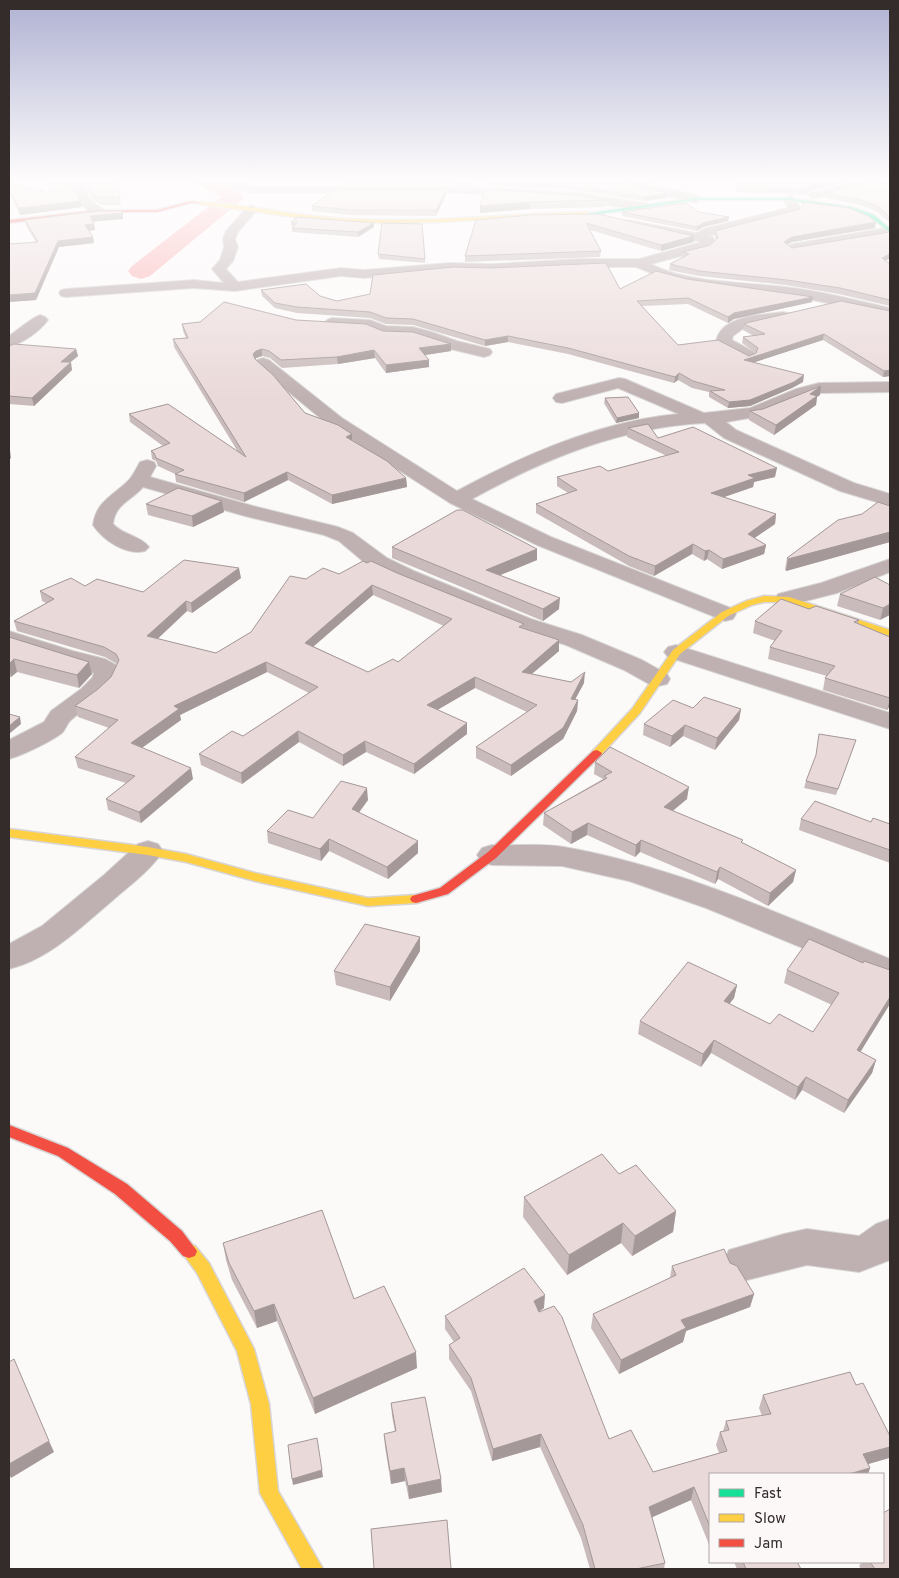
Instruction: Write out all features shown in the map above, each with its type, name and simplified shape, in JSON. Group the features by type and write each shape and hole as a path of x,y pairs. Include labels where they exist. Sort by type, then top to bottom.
{"street":[{"path":"229,252 226,261 219,269 235,287"},
{"path":"66,293 194,284 235,287 341,272 364,274 449,267 491,268 639,263 679,252"},
{"path":"639,263 659,272 695,280 848,302 890,312"},
{"path":"194,284 196,290 205,296 223,302"},
{"path":"748,355 724,342 727,331 738,324 848,302"},
{"path":"9,342 28,331 40,320"},
{"path":"320,322 370,325 383,331 413,332 427,335 452,345 484,352"},
{"path":"263,363 336,422 456,498 544,541 726,614"},
{"path":"562,398 619,383 706,417 730,434 846,487 890,500"},
{"path":"456,498 518,468 602,436 661,422 749,413 812,389 890,387"},
{"path":"138,547 112,536 103,525 103,514 112,502 143,473 252,512 331,531 346,537 379,563 406,576 523,624 574,640 644,670 658,679"},
{"path":"13,831 186,858 255,877 368,902 415,899 444,891 492,855 600,750 636,711 676,652 726,614 749,603 764,599 786,599 829,588 890,565"},
{"path":"786,599 890,633"},
{"path":"9,638 66,657 96,664 107,670 104,680 90,694 60,716 52,727 9,751"},
{"path":"676,652 890,721"},
{"path":"9,958 53,934 115,882 148,851"},
{"path":"492,855 562,856 636,873 717,901 890,972"},
{"path":"9,1131 63,1152 121,1189 176,1236 203,1268 245,1349 260,1404 269,1493 313,1569"},
{"path":"743,1263 806,1247 862,1255 884,1242 890,1236"}],"building":[{"path":"9,252 53,252 35,293 9,295"},
{"path":"378,252 424,252 425,259 378,254"},
{"path":"466,252 584,252 465,256"},
{"path":"683,252 890,252 890,254 882,258 890,264 890,300 840,288 787,280 699,271 670,264 689,254"},
{"path":"606,263 620,289 656,271 687,279 813,297 734,313 728,317 688,298 637,301 678,345 718,340 749,356 756,353 758,348 743,337 765,334 744,324 746,323 841,301 890,311 890,370 884,371 824,334 744,360 804,375 794,382 750,400 729,402 710,391 725,390 693,381 679,373 675,377 568,348 508,336 485,340 413,319 386,318 370,312 297,307 275,303 261,290 306,284 320,296 337,301 370,294 373,275 453,267 491,268"},
{"path":"224,302 296,320 366,324 383,331 413,332 451,344 419,348 429,360 386,365 374,350 337,357 281,360 269,351 262,349 253,354 255,359 273,375 305,413 338,425 352,434 346,437 387,461 406,478 332,495 287,472 244,493 175,474 184,470 156,458 151,451 170,443 129,414 168,404 246,457 173,339 188,338 182,324 200,322"},
{"path":"14,344 76,349 61,362 71,362 32,398 9,396 9,346"},
{"path":"821,386 810,394 817,396 776,425 750,411 763,409"},
{"path":"628,397 639,413 617,418 605,398"},
{"path":"648,424 658,438 693,427 777,468 748,475 755,478 711,493 776,514 748,534 766,545 723,559 709,550 705,551 693,544 655,566 629,556 536,504 577,490 557,477 600,466 608,471 679,452 628,428"},
{"path":"178,488 222,501 192,516 146,504"},
{"path":"878,502 890,506 890,532 787,558 838,520 862,514"},
{"path":"457,510 463,510 537,549 486,570 560,598 543,609 392,547"},
{"path":"184,560 239,568 191,603 186,601 147,636 216,653 251,632 290,576 306,579 323,568 339,574 363,561 367,563 371,561 524,624 519,627 559,640 522,672 571,682 585,672 571,699 578,700 563,728 511,765 476,747 537,705 475,677 427,705 467,723 414,764 365,741 343,755 298,731 241,773 199,754 232,731 243,736 318,687 266,662 174,706 179,709 131,743 191,768 139,812 106,799 135,776 75,757 118,720 75,706 111,677 119,660 116,654 104,647 14,621 54,599 40,591 71,578 85,586 97,579 143,592","holes":["372,585 452,619 398,662 393,659 368,672 305,643"]},
{"path":"875,577 890,585 890,604 883,608 840,594"},
{"path":"781,599 809,609 816,606 859,620 854,622 890,637 890,698 825,678 835,666 770,647 782,631 755,621"},
{"path":"9,637 89,662 77,675 14,659 9,664"},
{"path":"704,697 741,709 717,738 685,725 672,736 644,724 673,700 693,708"},
{"path":"9,714 20,717 9,726"},
{"path":"819,734 856,740 838,789 806,781 816,755"},
{"path":"610,747 689,787 664,807 743,840 741,842 796,870 770,893 720,867 717,872 641,840 636,845 588,823 572,832 544,813 607,778 604,776 612,772 595,762"},
{"path":"341,781 367,788 352,809 418,841 387,867 329,839 320,849 267,831 288,810 313,818"},
{"path":"815,801 871,822 873,818 890,824 890,850 801,819"},
{"path":"365,924 420,937 390,987 334,971"},
{"path":"809,939 863,963 864,961 890,970 890,997 857,1050 876,1060 848,1100 806,1077 798,1087 714,1040 703,1054 640,1021 688,962 737,985 724,1001 770,1024 779,1014 813,1032 839,993 787,970"},
{"path":"602,1154 619,1174 636,1165 676,1211 635,1236 623,1223 569,1255 524,1197"},
{"path":"322,1210 354,1299 384,1286 416,1352 313,1398 274,1304 254,1311 229,1263 223,1243"},
{"path":"724,1249 730,1263 737,1266 754,1294 681,1320 686,1328 621,1360 593,1314 676,1275 672,1266"},
{"path":"524,1268 545,1295 534,1301 539,1312 554,1306 562,1317 609,1439 631,1430 653,1472 727,1451 720,1432 729,1430 726,1421 771,1414 763,1395 850,1372 856,1385 863,1383 890,1436 890,1447 863,1454 870,1468 852,1473 709,1473 709,1524 694,1487 649,1507 665,1563 636,1569 595,1569 583,1525 541,1434 493,1449 471,1378 449,1345 460,1338 445,1316"},
{"path":"14,1359 49,1441 9,1464 9,1362"},
{"path":"425,1397 441,1479 408,1486 404,1468 390,1471 384,1434 396,1431 391,1403"},
{"path":"317,1438 322,1470 292,1479 288,1445"},
{"path":"890,1509 890,1569 875,1569 871,1563 884,1563 884,1512"},
{"path":"447,1520 451,1569 374,1569 371,1529"},
{"path":"743,1563 798,1563 801,1569 746,1569"}],"waterway":[{"path":"141,271 165,252"}],"traffic: slow":[{"path":"597,753 636,711 676,652 725,614 749,603 764,599 786,599 890,633"},
{"path":"9,833 148,851 186,858 255,877 368,902 416,899"},
{"path":"189,1251 203,1268 245,1349 260,1404 269,1493 313,1569"}],"traffic: jam":[{"path":"416,899 444,891 492,855 597,753"},
{"path":"9,1131 63,1152 121,1189 176,1236 189,1251"}]}
